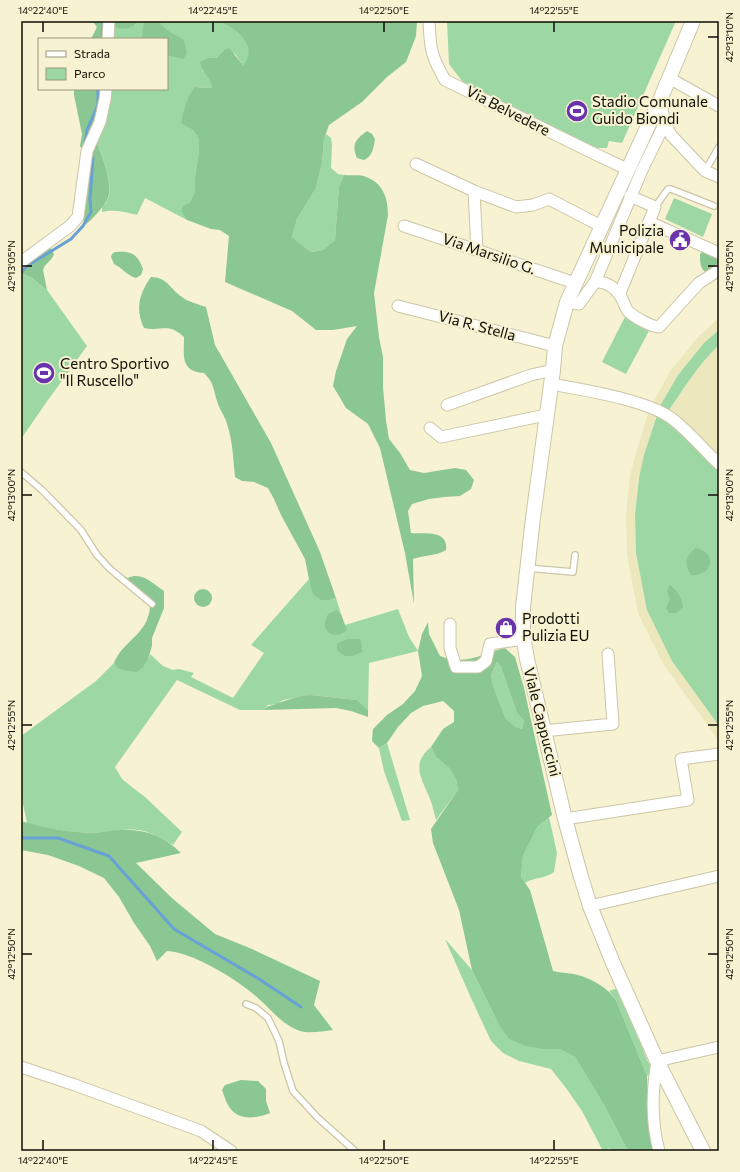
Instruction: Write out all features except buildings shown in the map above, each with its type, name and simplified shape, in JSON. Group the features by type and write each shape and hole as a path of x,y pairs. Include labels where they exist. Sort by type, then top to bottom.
{"street":[{"path":"108,38 109,21"},
{"name":"Via Belvedere","path":"429,21 430,45 435,62 445,80 627,169"},
{"name":"Viale Cappuccini","path":"693,21 660,100 567,302 555,346 523,607 524,639 527,659 543,731 565,818 590,906 613,963 657,1061 703,1151"},
{"path":"669,78 719,106"},
{"path":"21,262 70,226 78,217 87,151 100,122 106,90"},
{"path":"660,100 665,123 671,135 705,171 719,177"},
{"path":"567,302 579,304 595,282 630,196 665,123"},
{"path":"416,164 474,191 516,207 533,205 549,199 601,226"},
{"path":"474,191 477,250"},
{"path":"620,294 655,207 630,196"},
{"path":"649,222 719,253"},
{"name":"Via Marsilio G.","path":"404,226 575,283"},
{"path":"595,282 601,282 614,288 620,294 628,312 654,327 659,327 699,283 719,270"},
{"name":"Via R. Stella","path":"398,306 555,346"},
{"path":"447,405 531,375 553,370"},
{"path":"551,384 623,399 654,409 674,420 719,464"},
{"path":"430,428 441,438 546,415"},
{"path":"450,624 450,648 456,667 478,667 486,661 490,644 524,639"},
{"path":"543,731 613,724 608,654"},
{"path":"565,818 688,800 681,759 719,754"},
{"path":"590,906 719,876"},
{"path":"659,1151 652,1109 657,1061 719,1047"},
{"path":"21,1067 201,1130 231,1151"}],"lane":[{"path":"705,171 719,147"},
{"path":"655,207 668,189 714,206"},
{"path":"21,472 42,490 81,530 97,555 110,569 152,604"},
{"path":"527,568 573,572 575,555"},
{"path":"246,1004 256,1008 268,1018 279,1041 293,1091 318,1118 355,1151"}],"shaded area":[{"path":"719,318 719,330 704,343 678,375 660,406 639,478 635,515 636,553 672,661 719,726 719,741 664,665 638,613 627,554 626,515 630,476 650,407 671,370 698,337"},
{"path":"719,345 719,458 669,410 690,379"}],"green space":[{"path":"92,21 108,21 107,38 92,38 97,27"},
{"path":"111,21 138,21 130,28 123,29 112,26"},
{"path":"138,21 219,21 235,30 246,40 249,52 248,60 243,65 235,54 224,50 216,58 208,58 202,70 211,79 212,88 194,87 185,106 181,122 193,130 199,139 195,192 189,203 181,212 187,220 145,198 137,215 115,211 102,212 102,207 108,199 110,186 104,162 96,141 104,122 110,90 168,90 168,38 112,38 112,26 135,25"},
{"path":"145,21 159,21 167,30 184,40 187,54 183,59 168,55 168,38 142,38"},
{"path":"219,21 417,21 416,36 406,62 387,77 362,102 329,125 324,139 322,163 316,188 297,219 292,237 311,252 323,250 335,240 339,186 344,175 361,176 372,180 377,183 386,197 388,215 374,293 383,357 383,387 389,439 400,453 410,470 424,473 455,468 466,470 474,480 471,489 460,496 429,499 412,504 408,511 411,533 434,534 443,539 446,543 446,550 442,552 413,559 414,604 405,553 380,448 368,424 346,408 333,386 336,371 347,339 357,326 333,330 316,330 292,311 225,282 229,236 220,230 211,229 187,220 181,212 183,206 189,203 195,192 195,177 199,150 199,139 193,130 181,123 183,113 187,100 194,87 212,88 210,80 202,70 200,62 208,58 216,58 224,50 229,48 243,65 248,55 248,48 243,38"},
{"name":"Stadio Comunale Guido Biondi","path":"447,21 676,21 622,143 609,141 607,148 589,148 462,81 449,64"},
{"path":"74,90 102,90 102,101 85,153 80,146 82,134"},
{"path":"367,131 372,134 375,139 371,154 364,160 357,158 354,149 357,139"},
{"path":"326,134 331,138 332,144 331,168 338,174 344,175 339,186 335,240 323,250 311,252 292,237 297,219 316,188 322,163 324,139"},
{"path":"96,141 106,169 109,192 105,204 86,224 82,216 87,161"},
{"path":"674,198 712,214 703,237 665,219"},
{"path":"49,245 54,254 43,270 47,290 32,278 21,273 21,266"},
{"path":"706,249 719,255 719,268 706,273 701,267 700,254"},
{"path":"115,252 125,252 136,256 143,269 141,275 136,278 133,277 114,264 111,257"},
{"name":"Centro Sportivo \"Il Ruscello\"","path":"21,273 32,278 47,290 87,346 21,439"},
{"path":"151,277 165,281 184,299 206,307 215,345 271,443 320,552 336,598 321,600 313,594 305,559 268,488 254,482 242,481 235,477 232,444 226,421 218,404 210,380 204,373 196,372 187,366 184,356 184,337 178,332 165,328 144,328 141,321 139,308 141,296"},
{"path":"625,317 650,329 626,374 602,362"},
{"path":"719,330 719,345 698,368 669,410 660,406 678,375 704,343"},
{"path":"657,415 676,429 719,470 719,726 672,661 647,610 636,553 635,515 639,478 644,455"},
{"path":"696,548 708,554 710,564 704,572 691,575 687,567 687,560 692,551"},
{"path":"122,575 128,578 133,576 143,577 164,591 164,608 152,638 152,646 148,659 143,667 137,672 117,668 114,663 124,647 147,621 150,600"},
{"path":"309,579 310,584 330,600 336,598 341,614 337,610 347,630 345,625 398,609 409,637 418,651 369,663 368,710 357,700 311,695 283,700 278,704 268,705 264,710 240,710 177,680 115,767 122,779 146,798 182,832 173,845 152,834 139,830 96,833 79,832 52,829 27,823 21,794 21,736 96,681 114,663 117,668 148,659 150,654 163,666 173,670 179,669 194,673 191,677 233,698 264,653 251,645"},
{"path":"670,585 679,594 682,600 683,607 676,613 669,613 666,608 670,599 667,591"},
{"path":"203,589 209,592 212,598 209,604 203,607 197,604 194,598 197,592"},
{"path":"337,610 341,614 347,630 341,634 334,635 326,630 325,623 328,614"},
{"path":"428,622 429,634 440,656 449,659 458,660 473,658 505,648 515,657 524,688 552,815 538,826 523,856 521,877 530,890 553,971 578,975 589,979 599,984 616,1000 647,1076 649,1114 656,1151 628,1151 604,1105 575,1057 559,1049 543,1049 526,1046 509,1039 498,1023 472,970 459,910 433,843 431,829 458,790 456,779 449,768 436,757 431,747 443,729 454,722 454,711 443,701 423,706 411,713 398,727 387,743 379,748 372,741 373,729 387,715 403,704 415,691 422,676 418,651 422,634","holes":["497,662 501,667 517,713 524,721 522,729 515,727 506,719 493,686 491,675"]},
{"path":"347,639 359,639 361,641 362,652 349,656 340,653 337,650 337,644"},
{"path":"497,662 501,667 517,713 524,721 522,729 515,728 506,719 493,686 491,675"},
{"path":"311,695 357,700 368,710 368,717 336,708 264,710 269,706 302,696"},
{"path":"387,743 410,820 402,821 384,771 379,748"},
{"path":"431,747 436,757 449,768 456,779 458,790 436,820 431,802 421,778 419,766 421,759"},
{"path":"549,817 557,853 554,872 547,876 525,883 521,877 523,856 538,826"},
{"path":"21,821 49,828 77,832 96,833 130,830 146,832 168,842 181,853 136,863 173,899 215,934 252,949 320,981 314,1005 333,1030 308,1032 293,1028 282,1021 259,999 240,984 216,969 190,956 167,951 157,961 150,946 134,923 119,897 104,878 79,866 48,855 21,850"},
{"path":"445,939 472,970 498,1023 543,1049 559,1049 575,1057 604,1105 628,1151 613,1151 609,1148 608,1151 603,1151 582,1111 551,1069 519,1061 503,1053 491,1041"},
{"path":"618,988 648,1062 653,1068 654,1074 647,1076 616,1000 609,991"},
{"path":"241,1080 258,1081 266,1089 266,1101 270,1113 258,1117 247,1117 236,1114 232,1110 227,1103 222,1090 225,1085"}],"waterway":[{"path":"103,21 103,38"},
{"path":"85,144 87,130 98,105 98,90"},
{"path":"21,272 27,266 71,239 83,226 91,212 90,199 93,158"},
{"path":"21,838 58,838 109,856 174,929 259,979 301,1007"}],"place":[{"name":"Stadio Comunale Guido Biondi","path":"577,111"},
{"name":"Polizia Municipale","path":"680,240"},
{"name":"Centro Sportivo \"Il Ruscello\"","path":"44,373"},
{"name":"Prodotti Pulizia EU","path":"506,628"}]}
